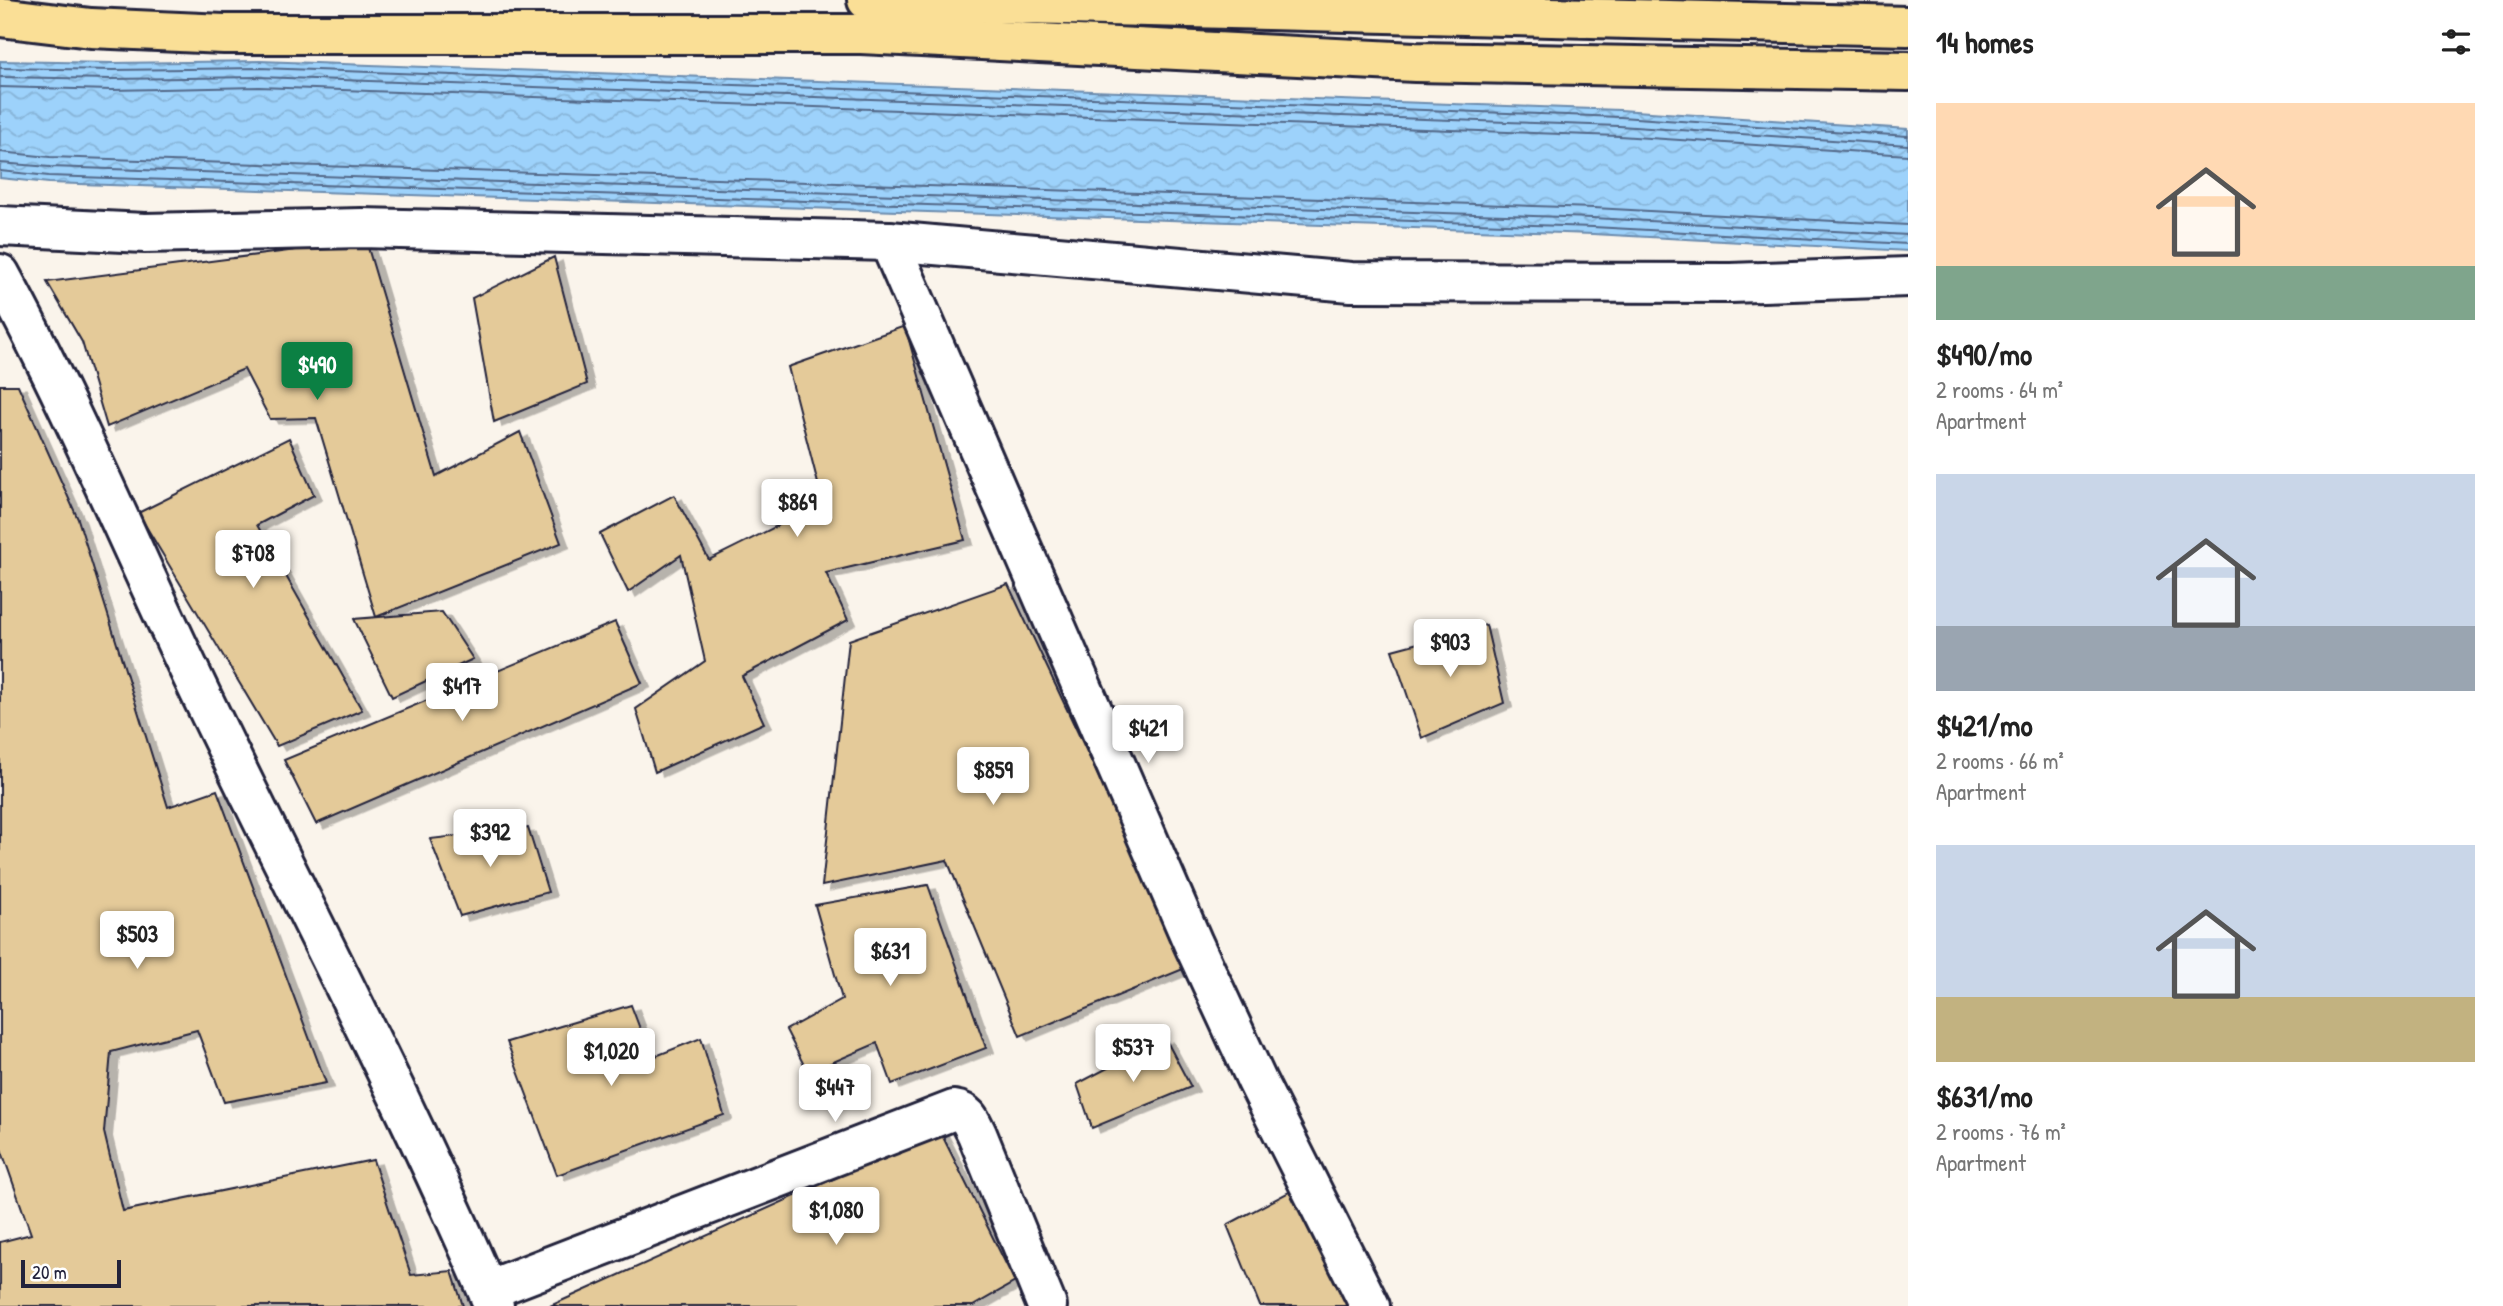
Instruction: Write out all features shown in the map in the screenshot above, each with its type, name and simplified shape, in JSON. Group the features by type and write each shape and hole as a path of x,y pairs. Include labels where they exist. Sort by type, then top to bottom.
{"highway":[{"path":"867,0 1908,26"},
{"path":"961,2 961,40"},
{"path":"0,17 91,28 224,34 862,34 1415,62 1908,71"}],"street":[{"path":"0,226 145,233 361,229 890,241 1352,282 1731,283 1908,277"},
{"path":"890,241 1193,943 1257,1082 1370,1306"},
{"path":"0,274 36,339 203,698 420,1139 491,1298 954,1110 963,1111 970,1118 1047,1306"}],"water":[{"path":"0,61 260,61 1620,110 1908,129 1908,251 1593,234 49,183 0,178"}],"building":[{"path":"366,241 436,476 520,432 561,543 376,617 316,418 270,419 244,369 107,427 82,342 47,282"},
{"path":"554,257 587,384 494,422 472,298"},
{"path":"905,326 965,540 826,573 848,620 742,676 764,723 655,772 636,709 705,661 681,555 628,592 600,534 674,495 709,560 823,503 788,367"},
{"path":"0,385 18,385 78,519 168,807 217,790 326,1083 224,1102 197,1030 111,1052 104,1132 123,1211 373,1160 411,1275 452,1271 463,1306 0,1306 0,1242 31,1234 0,1146"},
{"path":"289,438 314,495 257,525 362,710 277,746 138,513"},
{"path":"1008,584 1188,967 1020,1036 947,860 822,886 849,640"},
{"path":"442,612 473,659 392,697 354,619"},
{"path":"615,622 642,683 316,824 284,760"},
{"path":"1486,625 1504,703 1422,738 1392,650"},
{"path":"528,828 548,892 460,916 430,839"},
{"path":"928,885 986,1048 892,1084 877,1043 808,1073 786,1030 842,999 815,905"},
{"path":"631,1005 651,1058 701,1038 724,1115 557,1175 507,1042"},
{"path":"1165,1038 1191,1087 1092,1128 1077,1084"},
{"path":"940,1131 1015,1282 973,1306 550,1306"},
{"path":"1304,1184 1365,1306 1260,1306 1227,1225"}]}
